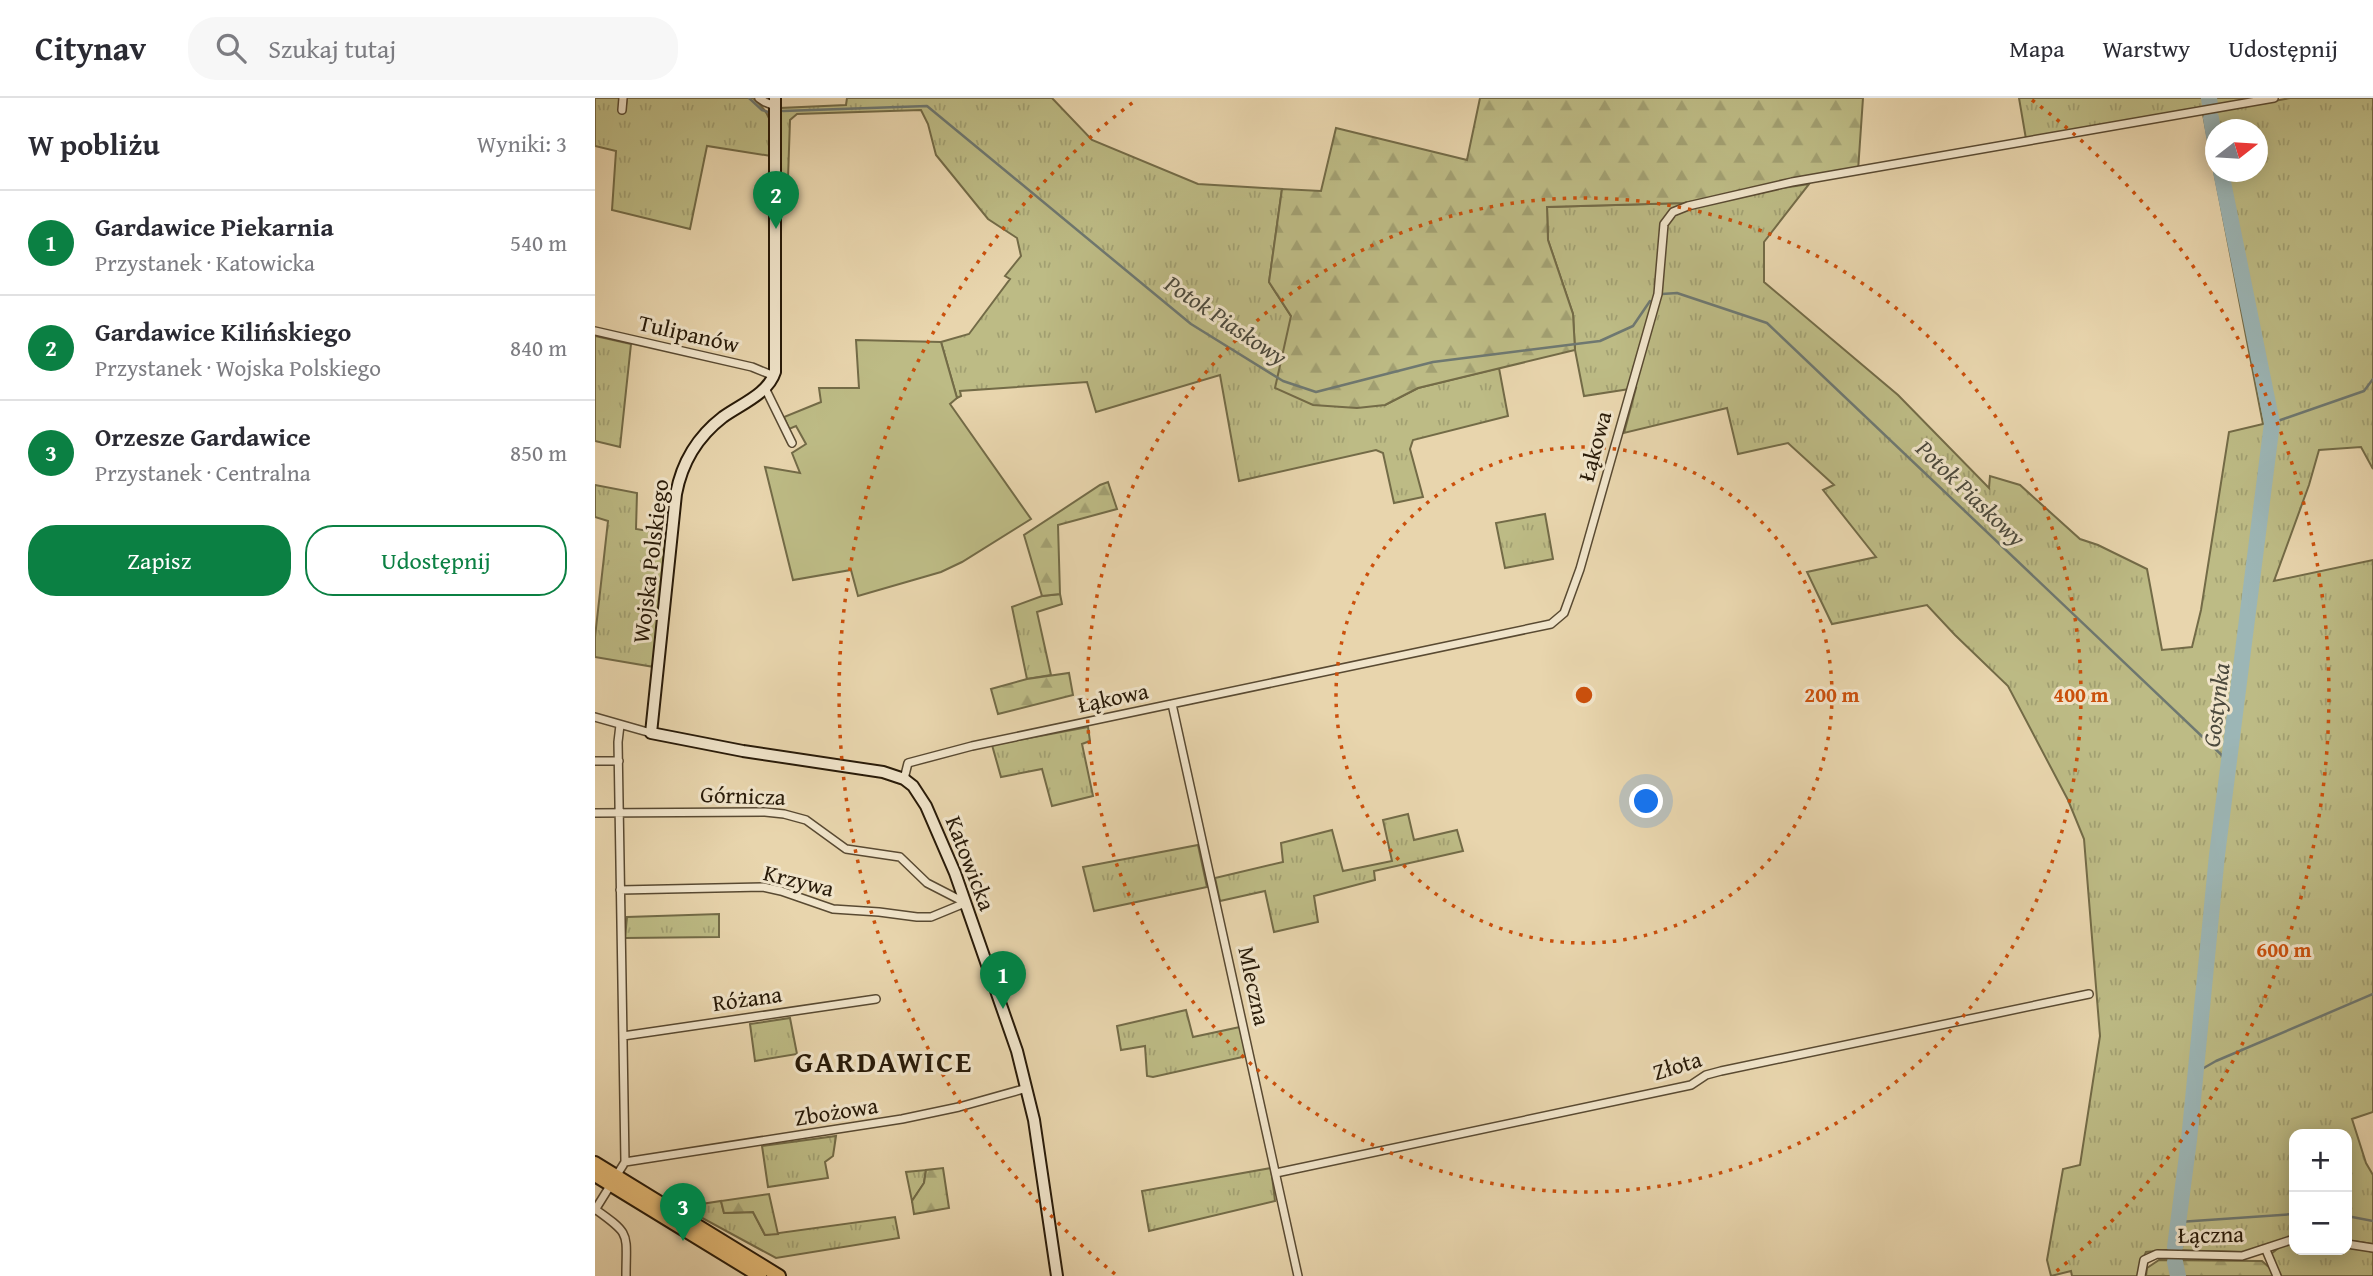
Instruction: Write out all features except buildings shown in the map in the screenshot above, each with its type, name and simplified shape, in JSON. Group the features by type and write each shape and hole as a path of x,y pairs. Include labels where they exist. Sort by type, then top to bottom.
{"main road":[{"path":"595,1163 613,1181 760,1276"},
{"path":"595,1175 613,1181 779,1276"}],"street":[{"path":"622,110 623,98"},
{"path":"759,98 765,103 775,102 774,376"},
{"name":"Łąkowa","path":"904,779 908,763 933,755 1551,624 1564,613 1580,569 1658,294 1664,224 1673,212 1766,187 2274,98"},
{"name":"Tulipanów","path":"595,331 752,367 774,376"},
{"name":"Wojska Polskiego","path":"651,733 676,494 681,471 691,451 710,429 765,388 774,376"},
{"path":"765,388 792,443"},
{"name":"Mleczna","path":"1172,704 1299,1276"},
{"path":"595,717 651,733 719,747 883,772 904,779"},
{"path":"621,724 619,812 625,1162 595,1210 623,1231 626,1237 626,1276"},
{"path":"595,761 619,761"},
{"name":"Katowicka","path":"904,779 913,786 926,806 948,855 1017,1051 1039,1151 1057,1276"},
{"name":"Górnicza","path":"595,813 765,812 796,816 814,825 846,849 900,857 926,883 965,903"},
{"name":"Krzywa","path":"620,890 763,887 833,909 917,917 930,917 965,903"},
{"name":"Złota","path":"1276,1173 1691,1085 1706,1075 1721,1071 2089,994"},
{"name":"Różana","path":"623,1036 876,999"},
{"name":"Zbożowa","path":"625,1162 902,1119 1027,1088"},
{"name":"Łączna","path":"2141,1276 2144,1261 2157,1254 2242,1256 2289,1241"},
{"path":"2352,1245 2373,1248"},
{"path":"2266,1250 2277,1276"}],"green space":[{"path":"595,98 621,98 619,111 625,112 627,98 753,98 769,117 771,156 707,146 690,229 612,210 616,151 595,146"},
{"path":"847,98 1052,98 1092,140 1198,184 1282,189 1269,282 1291,316 1385,405 1418,388 1499,368 1508,416 1413,440 1410,449 1423,497 1394,503 1383,453 1376,450 1239,481 1220,375 1096,412 1087,382 960,391 961,396 957,398 941,342 969,334 1010,279 1005,276 1021,256 1017,238 988,219 936,155 928,124 921,110 797,114 790,120 787,208 781,202 780,108 846,105"},
{"path":"1480,98 1863,98 1858,171 1684,203 1547,207 1548,240 1573,314 1575,350 1418,388 1385,405 1357,408 1313,405 1275,388 1291,316 1269,282 1282,189 1321,191 1336,128 1467,160"},
{"path":"2019,98 2255,98 2026,139"},
{"path":"2290,98 2373,98 2373,469 2361,447 2319,450 2274,581 2373,560 2373,1112 2352,1119 2366,1163 2373,1175 2373,1244 2352,1241 2352,1129 2289,1129 2289,1238 2244,1252 2146,1252 2138,1276 2072,1276 2071,1271 2051,1276 2047,1260 2063,1169 2080,1165 2100,1036 2084,839 2068,800 2008,686 1927,605 1832,624 1807,572 1876,557 1823,490 1834,485 1788,443 1738,454 1727,408 1624,433 1636,388 1584,396 1575,350 1573,314 1548,240 1547,207 1684,203 1809,184 1764,242 1764,282 1898,395 1989,488 1990,476 2020,485 2080,539 2147,569 2162,650 2192,647 2201,610 2229,432 2263,424 2216,182 2268,182 2268,119 2205,119 2205,124 2203,114"},
{"path":"595,336 631,344 620,447 595,441"},
{"path":"856,340 941,342 957,398 950,404 1031,519 941,572 858,596 851,570 793,580 765,467 800,473 792,453 806,444 796,426 789,429 784,417 821,402 819,388 859,388"},
{"path":"1108,482 1117,509 1058,525 1060,594 1042,596 1024,535"},
{"path":"595,485 637,493 636,529 667,534 654,667 595,657 608,521 595,517"},
{"path":"1545,514 1553,559 1505,568 1496,523"},
{"path":"1060,594 1062,604 1037,612 1051,675 1027,679 1012,607 1042,596"},
{"path":"1069,673 1073,695 998,714 991,689 1027,679"},
{"path":"1088,727 1090,741 1082,744 1093,796 1052,806 1042,769 1001,777 992,745"},
{"path":"1408,814 1414,840 1457,830 1463,851 1374,871 1375,880 1314,896 1318,922 1274,932 1265,891 1220,901 1215,878 1283,862 1281,843 1332,830 1343,871 1392,861 1383,820"},
{"path":"1198,845 1207,887 1094,911 1083,867"},
{"path":"719,914 719,937 625,938 627,917"},
{"path":"1186,1010 1193,1037 1240,1027 1247,1056 1153,1077 1147,1076 1145,1046 1121,1050 1117,1026"},
{"path":"790,1018 797,1054 755,1061 750,1024"},
{"path":"836,1136 833,1156 825,1162 828,1178 768,1187 762,1146"},
{"path":"943,1168 949,1208 914,1214 912,1201 924,1183 926,1170"},
{"path":"1271,1168 1275,1201 1149,1231 1142,1191"},
{"path":"926,1170 924,1183 912,1201 906,1172"},
{"path":"769,1194 778,1234 765,1235 753,1212 724,1213 721,1201"},
{"path":"721,1201 724,1213 753,1212 765,1235 895,1217 899,1238 776,1258 682,1207"},
{"path":"2289,1244 2289,1255 2352,1255 2352,1247 2373,1252 2373,1276 2279,1276 2271,1254 2281,1246"},
{"path":"2159,1260 2262,1261 2279,1276 2146,1276 2147,1268"}],"waterway":[{"name":"Potok Piaskowy","path":"749,98 768,112"},
{"name":"Gostynka","path":"2209,98 2210,105"},
{"name":"Potok Piaskowy","path":"783,111 927,106 1191,324 1283,381 1316,392 1433,362 1600,341 1633,326 1650,301"},
{"name":"Gostynka","path":"2175,1247 2189,1140 2217,855 2272,423 2223,182"},
{"name":"Potok Piaskowy","path":"1662,294 1677,293 1767,323 2231,764"},
{"path":"2272,423 2364,391 2373,379"},
{"path":"2195,1073 2216,1061 2373,994"},
{"path":"2179,1222 2289,1214"},
{"path":"2352,1217 2373,1221"},
{"name":"Gostynka","path":"2175,1262 2178,1276"}],"place":[{"name":"Gardawice Kilińskiego","path":"776,229"},
{"name":"Gardawice Piekarnia","path":"1003,1009"},
{"name":"Orzesze Gardawice","path":"683,1241"}],"district":[{"name":"GARDAWICE","path":"884,1061"}]}
